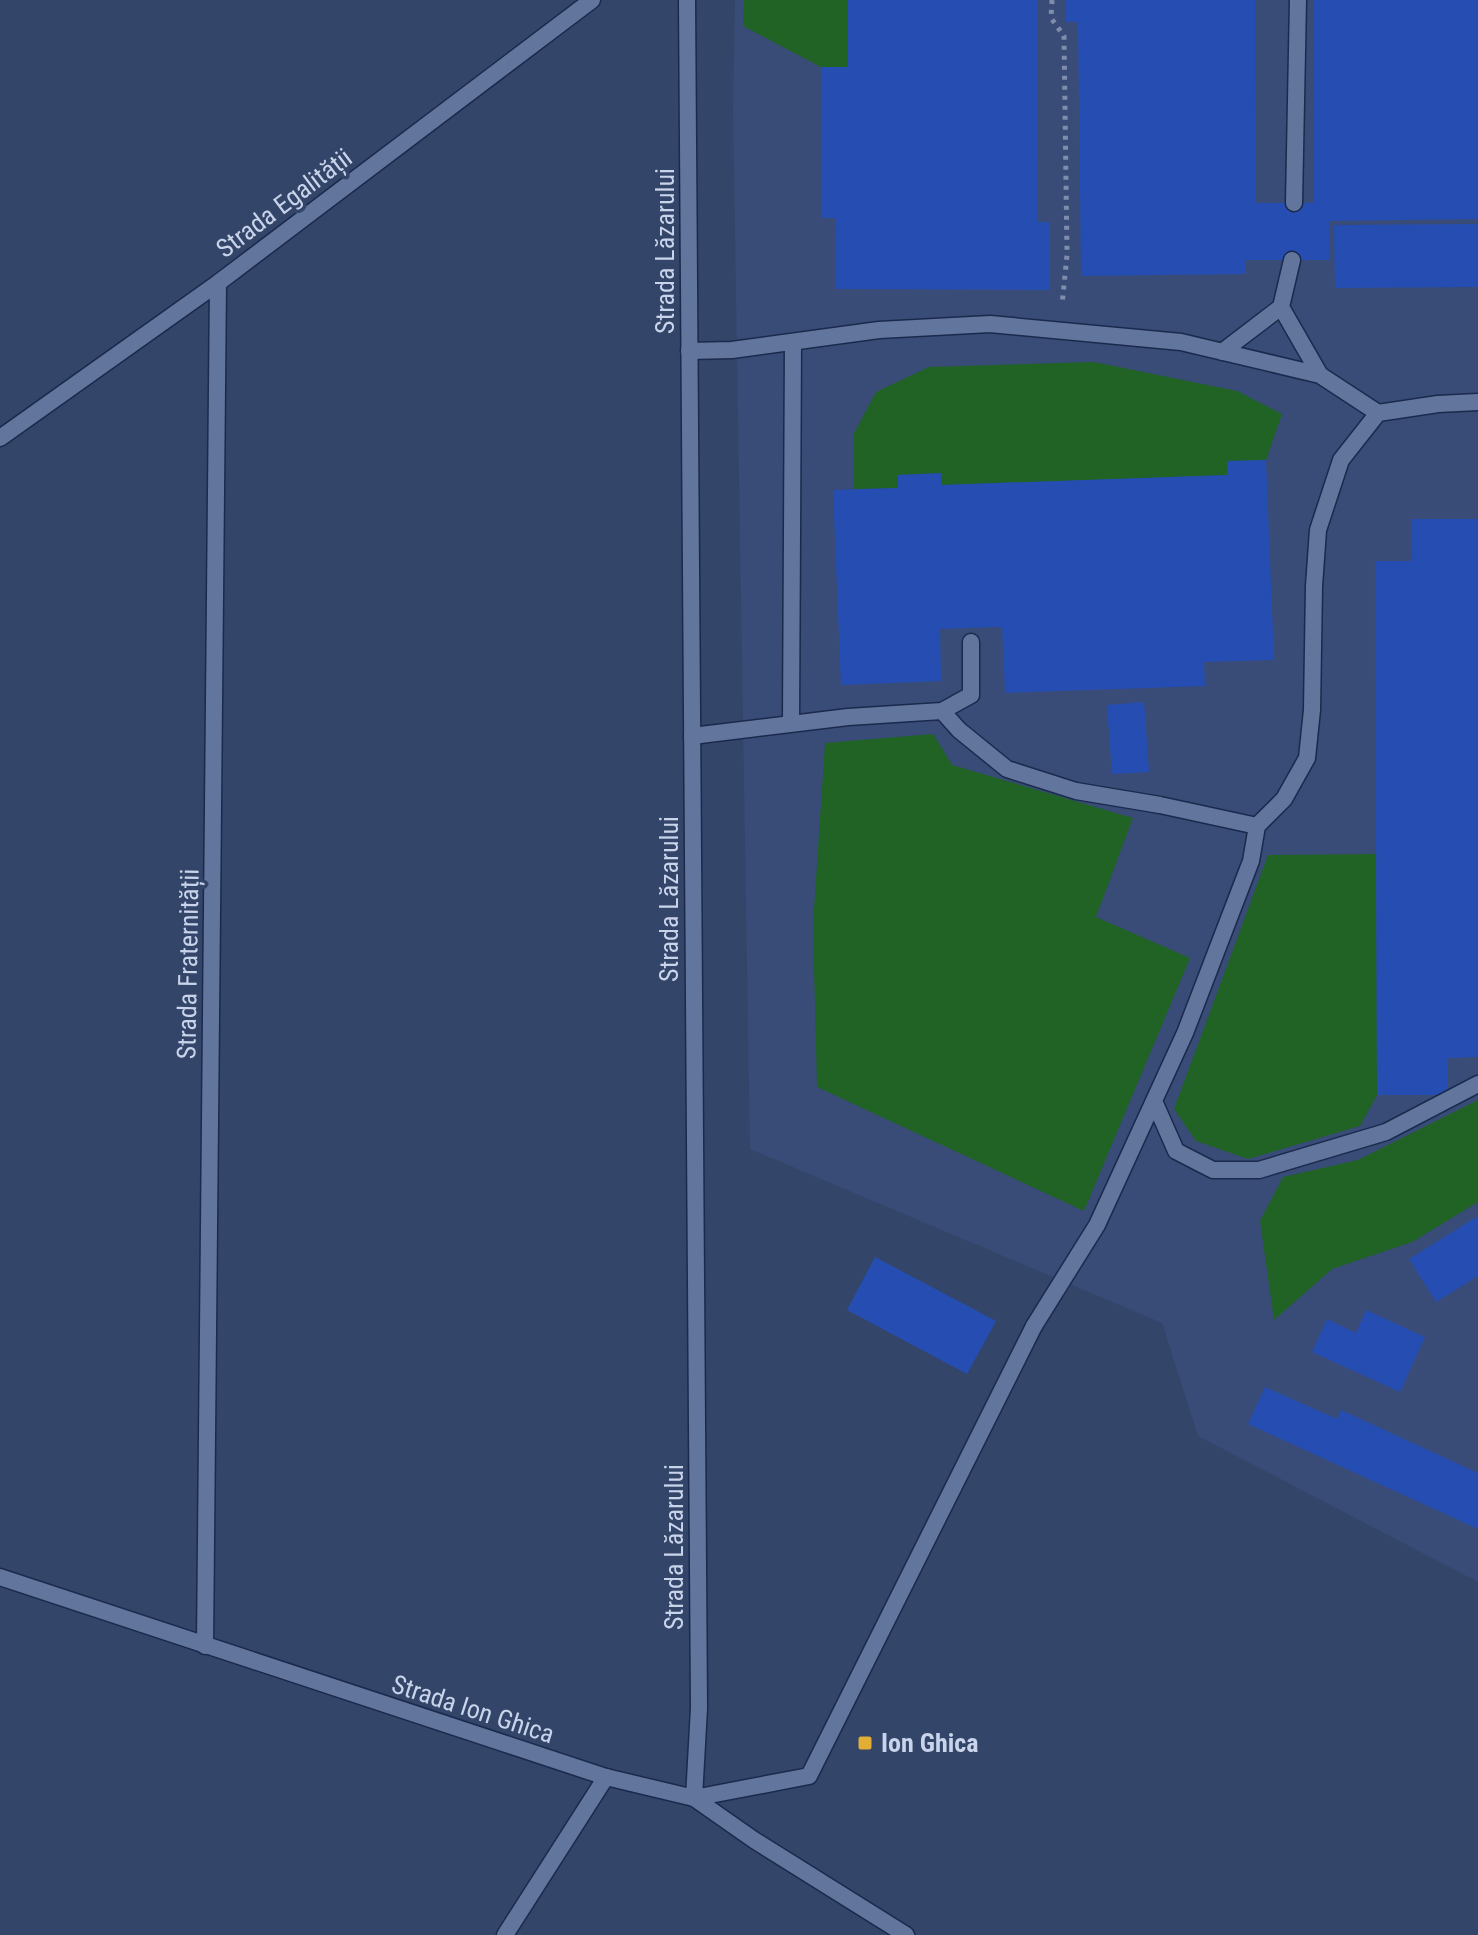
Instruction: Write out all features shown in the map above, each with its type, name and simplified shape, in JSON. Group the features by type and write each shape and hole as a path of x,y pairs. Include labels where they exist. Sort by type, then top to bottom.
{"street":[{"name":"Strada Egalității","path":"0,438 218,283 592,0"},
{"name":"Strada Lăzarului","path":"687,0 699,1692 694,1798"},
{"path":"1294,203 1298,0"},
{"path":"1222,352 1281,307 1292,260"},
{"name":"Strada Fraternității","path":"205,1646 218,283"},
{"path":"1281,307 1320,375"},
{"path":"689,351 732,350 879,330 990,324 1181,342 1320,375 1378,413 1478,402"},
{"path":"791,724 793,342"},
{"path":"694,1798 809,1776 1034,1326 1097,1225 1185,1033 1251,861 1257,826 1284,799 1307,758 1312,710 1318,530 1341,460 1378,413"},
{"path":"692,736 848,717 942,711 971,695 971,642"},
{"path":"942,711 959,730 1007,769 1076,791 1257,826"},
{"path":"1154,1101 1176,1151 1213,1170 1259,1170 1386,1132 1478,1084"},
{"name":"Strada Ion Ghica","path":"0,1577 606,1777 694,1798 754,1840 906,1935"},
{"path":"505,1935 606,1777"}],"path":[{"path":"1052,0 1051,18 1064,36 1067,255 1059,330"}],"shaded area":[{"path":"735,0 1478,0 1478,1582 1198,1436 1162,1323 750,1149 733,110"}],"green space":[{"path":"744,0 848,0 848,67 821,67 743,26"},
{"path":"1094,362 1237,391 1282,414 1266,460 1228,461 1228,475 941,485 941,473 898,475 898,488 854,489 854,433 876,392 929,367"},
{"path":"933,734 952,765 1133,818 1096,917 1190,958 1084,1211 817,1087 813,925 825,743"},
{"path":"1376,854 1377,1095 1360,1126 1248,1159 1196,1141 1174,1109 1268,855"},
{"path":"1478,1100 1478,1202 1412,1242 1332,1269 1274,1320 1260,1221 1283,1177 1358,1160"}],"building":[{"path":"848,0 1038,0 1037,222 1050,222 1050,290 835,289 836,218 821,218 821,67 848,67"},
{"path":"1065,0 1255,0 1256,203 1314,203 1314,0 1478,0 1478,219 1330,221 1330,260 1246,260 1246,274 1081,276 1078,22 1066,22"},
{"path":"1478,224 1478,287 1335,288 1334,225"},
{"path":"1266,460 1274,660 1204,662 1205,686 1005,693 1002,627 940,629 941,681 841,685 833,490 898,488 898,475 941,473 941,485 1228,475 1227,461"},
{"path":"1411,519 1478,519 1478,1057 1448,1058 1448,1095 1377,1095 1375,561 1412,561"},
{"path":"1144,702 1149,772 1112,774 1107,705"},
{"path":"1478,1216 1478,1276 1436,1302 1409,1259"},
{"path":"875,1257 996,1321 967,1374 847,1310"},
{"path":"1366,1310 1425,1337 1400,1392 1312,1352 1327,1319 1356,1333"},
{"path":"1265,1387 1337,1419 1341,1410 1478,1473 1478,1529 1248,1424"}],"place":[{"name":"Ion Ghica","path":"865,1743"}]}
